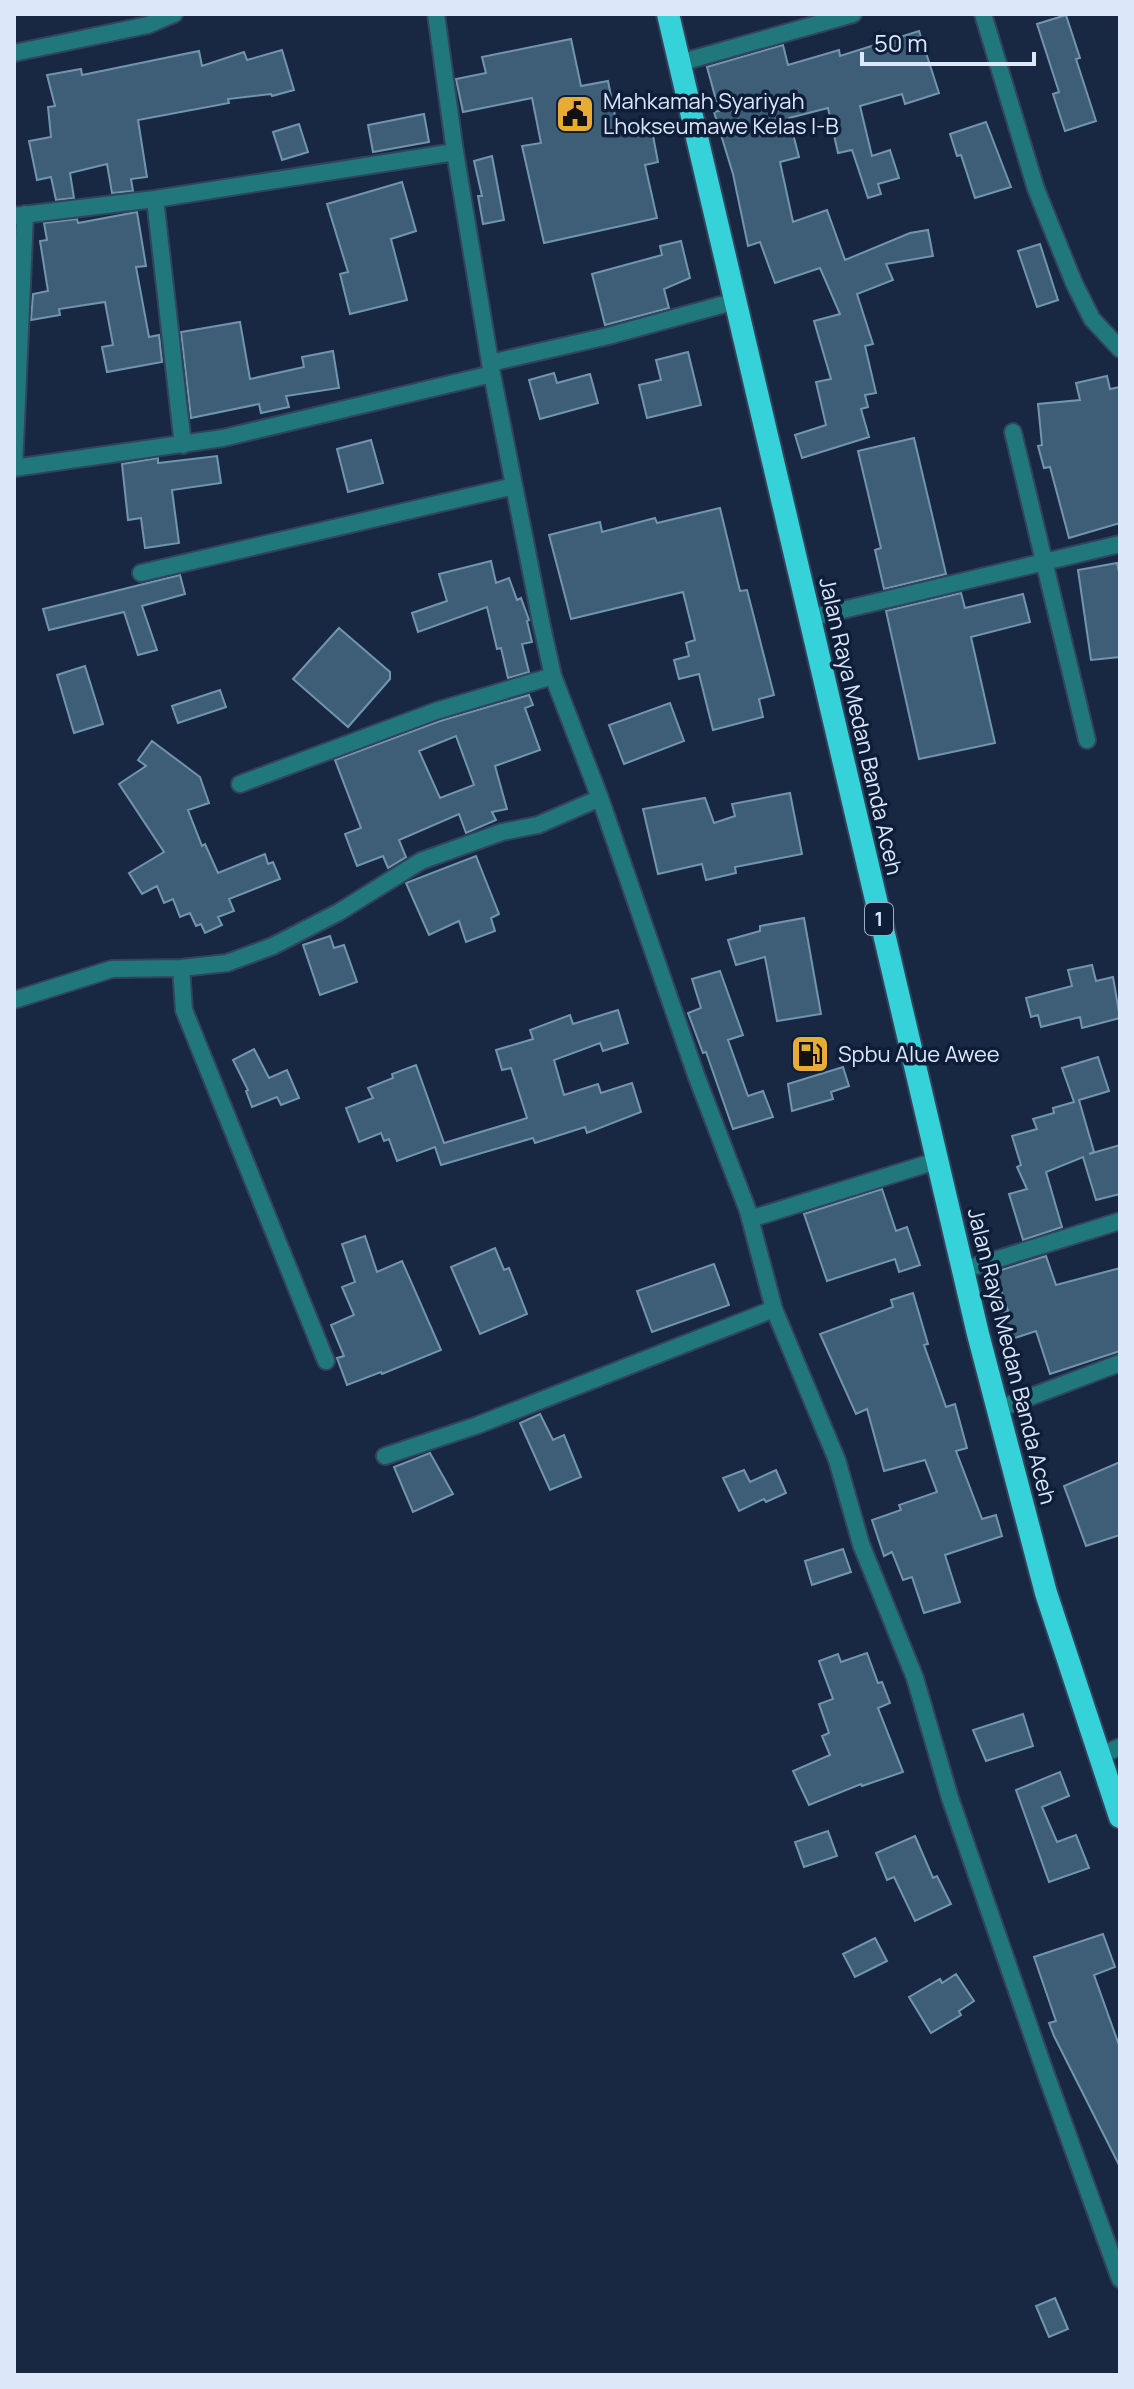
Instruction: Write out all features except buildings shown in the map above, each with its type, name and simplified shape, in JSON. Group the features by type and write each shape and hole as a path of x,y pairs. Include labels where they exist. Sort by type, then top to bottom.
{"highway":[{"name":"Jalan Raya Medan Banda Aceh","path":"668,14 963,1270 1046,1593 1110,1751 1120,1817"}],"street":[{"path":"14,56 148,25 174,14"},
{"path":"436,14 455,152 491,368 553,676 600,798 696,1075 750,1219 774,1309 837,1460 861,1544 915,1678 950,1798 1120,2279"},
{"path":"679,63 853,14"},
{"path":"983,14 1036,189 1068,270 1092,319 1120,349"},
{"path":"455,152 155,199 20,215 14,468 223,438 736,301"},
{"path":"155,199 183,445"},
{"path":"1013,432 1087,740"},
{"path":"141,573 514,486"},
{"path":"809,618 1120,544"},
{"path":"240,784 436,711 553,676"},
{"path":"14,1000 112,969 181,968 227,963 273,946 339,912 421,861 502,832 538,825 600,798"},
{"path":"181,968 184,1010 326,1361"},
{"path":"750,1219 936,1161"},
{"path":"963,1270 1120,1221"},
{"path":"385,1456 478,1425 774,1309"},
{"path":"998,1409 1120,1363"}],"place":[{"name":"Mahkamah Syariyah Lhokseumawe Kelas I-B","path":"575,114"},
{"name":"Spbu Alue Awee","path":"810,1054"}]}
